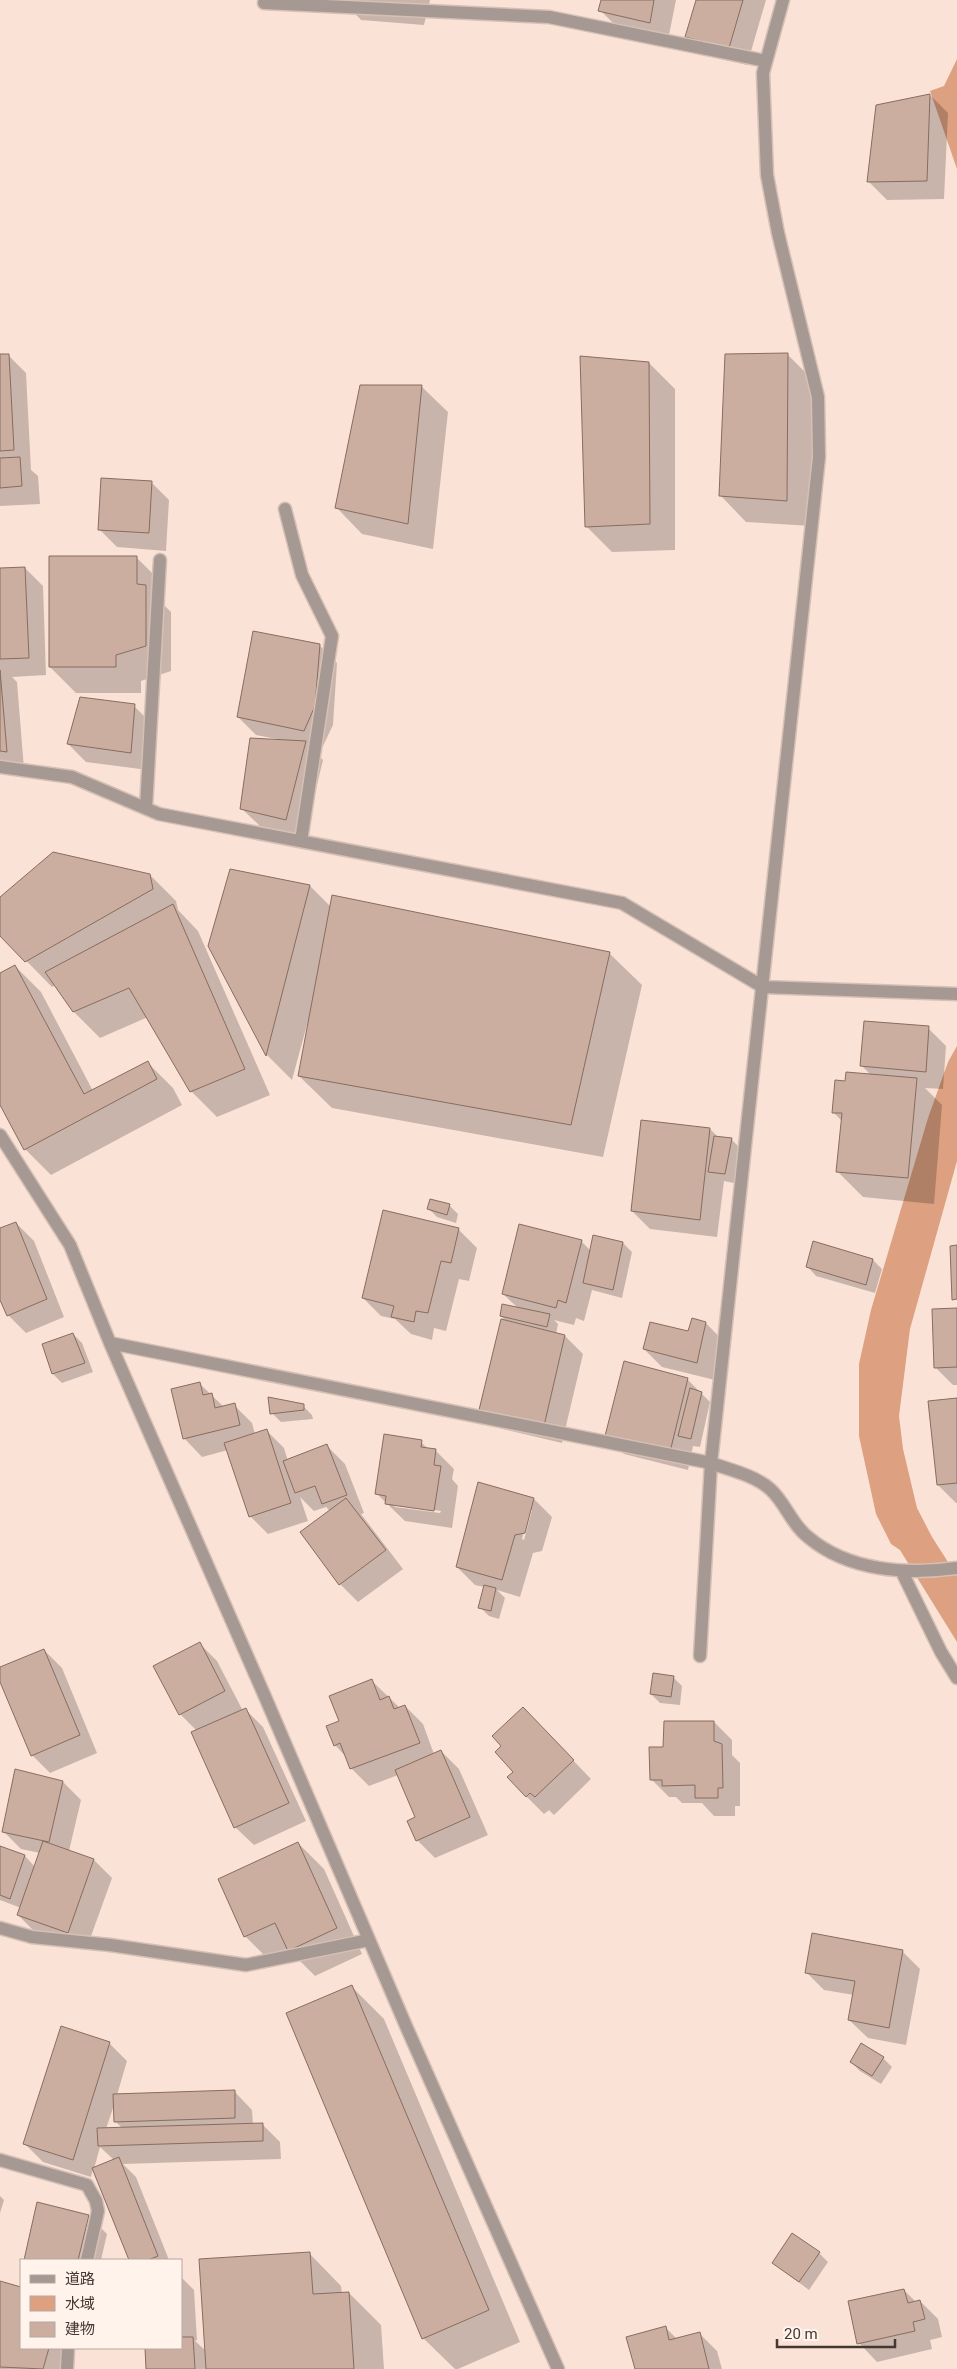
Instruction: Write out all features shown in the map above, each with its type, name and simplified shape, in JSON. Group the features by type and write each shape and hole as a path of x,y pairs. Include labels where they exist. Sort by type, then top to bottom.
{"street":[{"path":"700,1656 711,1463 819,457 818,398 778,233 767,175 763,73 783,0"},
{"path":"264,3 549,17 766,62"},
{"path":"285,509 302,575 332,636 301,841"},
{"path":"146,808 160,560"},
{"path":"0,767 72,777 159,814 622,904 763,987 957,994"},
{"path":"0,1135 70,1245 110,1343 558,2369"},
{"path":"110,1343 711,1463 748,1476 770,1489 806,1537 829,1552 866,1565 902,1572 957,1568"},
{"path":"902,1572 940,1652 957,1678"},
{"path":"0,1928 32,1938 110,1945 246,1965 370,1940"},
{"path":"0,2160 87,2184 96,2200 98,2211 87,2259"},
{"path":"67,2369 68,2349"}],"water":[{"path":"957,59 957,169 930,91 944,86"},
{"path":"957,1046 957,1161 910,1329 899,1416 903,1449 917,1508 932,1537 957,1576 957,1642 900,1550 891,1544 876,1514 859,1436 859,1364 871,1310 928,1118 948,1062"}],"building":[{"path":"601,0 654,0 650,23 598,11"},
{"path":"696,0 743,0 729,48 685,37"},
{"path":"930,94 927,181 867,182 876,105"},
{"path":"788,353 787,501 719,496 725,354"},
{"path":"0,354 9,354 14,450 0,451"},
{"path":"580,356 649,362 650,524 585,527"},
{"path":"360,385 422,385 408,524 335,508"},
{"path":"20,457 22,486 0,488 0,458"},
{"path":"101,478 152,481 149,533 98,530"},
{"path":"49,556 137,556 137,584 146,585 146,646 116,655 116,667 49,667"},
{"path":"25,567 29,658 0,659 0,568"},
{"path":"253,631 320,644 315,706 304,731 237,717"},
{"path":"0,670 7,752 0,751"},
{"path":"80,697 135,704 131,753 67,744"},
{"path":"250,738 306,741 286,820 240,809"},
{"path":"53,852 150,874 153,889 25,962 0,936 0,897"},
{"path":"230,869 310,885 266,1056 208,946"},
{"path":"332,895 610,952 571,1125 298,1076"},
{"path":"173,904 245,1069 190,1092 129,988 73,1012 45,972"},
{"path":"15,965 84,1094 148,1061 157,1079 24,1150 0,1105 0,973"},
{"path":"864,1021 929,1026 926,1072 860,1066"},
{"path":"846,1072 917,1078 908,1178 836,1172 842,1113 832,1113 835,1080 845,1081"},
{"path":"641,1120 710,1128 700,1220 631,1211"},
{"path":"714,1136 732,1138 725,1174 708,1172"},
{"path":"430,1199 450,1204 447,1215 427,1209"},
{"path":"383,1210 459,1228 451,1263 441,1261 428,1313 416,1311 414,1322 391,1317 394,1306 362,1298"},
{"path":"16,1222 47,1299 7,1316 0,1300 0,1228"},
{"path":"519,1224 582,1240 566,1303 558,1300 556,1308 502,1294"},
{"path":"593,1235 623,1242 613,1290 583,1283"},
{"path":"813,1241 873,1259 866,1285 806,1267"},
{"path":"957,1245 957,1299 952,1300 950,1246"},
{"path":"502,1304 550,1314 547,1327 500,1316"},
{"path":"957,1308 957,1367 934,1368 932,1309"},
{"path":"692,1318 706,1322 697,1363 643,1349 650,1322 688,1331"},
{"path":"501,1319 565,1335 544,1426 479,1410"},
{"path":"73,1333 85,1363 52,1374 42,1344"},
{"path":"624,1361 688,1378 670,1452 605,1436"},
{"path":"200,1382 203,1395 212,1393 215,1408 235,1403 240,1425 183,1439 171,1389"},
{"path":"690,1388 702,1392 691,1439 678,1436"},
{"path":"268,1397 304,1404 304,1410 270,1414"},
{"path":"957,1398 957,1483 937,1485 928,1401"},
{"path":"267,1429 291,1503 249,1517 224,1443"},
{"path":"384,1434 422,1440 421,1447 436,1449 434,1465 441,1466 434,1511 385,1504 386,1496 375,1494"},
{"path":"327,1444 347,1495 322,1504 315,1486 295,1493 283,1461"},
{"path":"478,1482 534,1498 525,1533 515,1535 502,1580 456,1567"},
{"path":"346,1498 386,1550 339,1585 300,1532"},
{"path":"484,1585 496,1588 491,1611 478,1608"},
{"path":"200,1642 225,1691 179,1715 153,1666"},
{"path":"44,1649 80,1735 31,1756 0,1682 0,1667"},
{"path":"653,1673 674,1676 671,1697 650,1694"},
{"path":"372,1679 380,1700 389,1696 394,1709 405,1705 420,1743 350,1769 340,1743 334,1746 326,1726 339,1721 329,1696"},
{"path":"523,1707 574,1760 535,1797 530,1793 526,1797 507,1777 513,1772 495,1752 501,1746 492,1736"},
{"path":"246,1708 289,1803 234,1828 191,1732"},
{"path":"664,1721 714,1721 714,1741 722,1744 723,1788 718,1788 718,1798 695,1798 695,1785 662,1786 662,1780 650,1780 649,1747 663,1747"},
{"path":"441,1750 470,1817 416,1841 407,1821 415,1817 395,1770"},
{"path":"15,1769 63,1781 49,1842 2,1832"},
{"path":"43,1841 94,1859 68,1933 17,1915"},
{"path":"298,1842 337,1928 288,1951 275,1923 244,1937 218,1879"},
{"path":"0,1846 25,1855 10,1899 0,1895"},
{"path":"812,1933 903,1950 889,2028 848,2020 855,1981 805,1973"},
{"path":"352,1985 489,2310 422,2339 286,2013"},
{"path":"61,2026 110,2042 73,2160 23,2144"},
{"path":"861,2043 884,2057 872,2076 850,2062"},
{"path":"235,2090 235,2118 114,2122 113,2094"},
{"path":"263,2123 263,2141 98,2146 97,2128"},
{"path":"119,2157 158,2256 150,2259 129,2259 92,2168"},
{"path":"37,2202 89,2215 78,2259 24,2259"},
{"path":"792,2233 820,2252 799,2282 772,2263"},
{"path":"310,2252 313,2294 349,2292 354,2369 206,2369 199,2259"},
{"path":"0,2281 20,2287 20,2349 49,2349 43,2369 0,2367"},
{"path":"904,2289 908,2303 920,2300 925,2319 913,2322 915,2331 857,2344 848,2301"},
{"path":"666,2326 669,2340 700,2332 709,2369 635,2369 626,2337"},
{"path":"182,2337 193,2337 195,2369 146,2369 145,2349 182,2349"}]}
